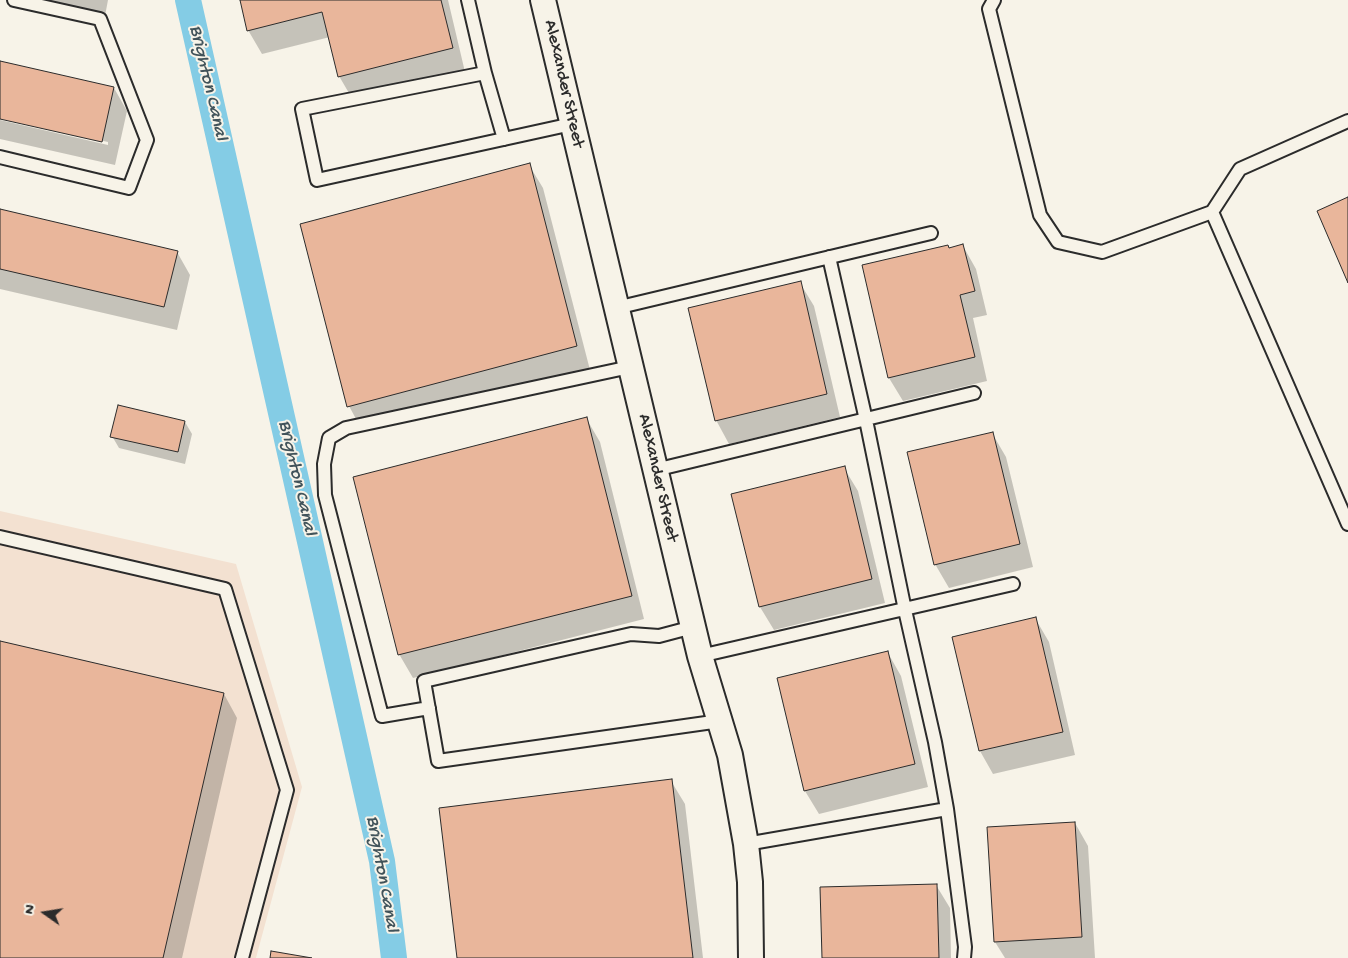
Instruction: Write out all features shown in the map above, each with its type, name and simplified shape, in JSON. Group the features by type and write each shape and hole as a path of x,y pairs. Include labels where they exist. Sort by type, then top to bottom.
{"street":[{"name":"Alexander Street","path":"543,0 693,628 730,755 746,844 750,882 751,958"}],"lane":[{"path":"0,157 129,188 147,140 100,19 14,0"},
{"path":"468,0 484,74 504,139"},
{"path":"994,0 990,9 1040,215 1058,242 1102,252 1212,212 1240,169 1348,121"},
{"path":"484,74 302,109 317,180 572,124"},
{"path":"1212,212 1348,524"},
{"path":"616,308 931,232"},
{"path":"829,257 866,420 904,610 935,742 947,809 965,946 964,958"},
{"path":"429,708 382,716 325,495 324,464 329,438 346,428 630,367"},
{"path":"655,470 974,394"},
{"path":"0,537 226,589 287,790 242,958"},
{"path":"700,656 1013,584"},
{"path":"693,628 659,636 631,634 424,681 438,761 720,721"},
{"path":"746,844 947,809"}],"shaded area":[{"path":"0,511 236,564 302,787 256,958 0,958"}],"building":[{"path":"240,0 441,0 453,48 338,77 322,12 247,31"},
{"path":"0,61 114,87 102,142 0,119"},
{"path":"530,163 577,346 347,407 300,224"},
{"path":"1348,197 1348,283 1317,211"},
{"path":"0,209 178,251 164,307 0,269"},
{"path":"963,244 975,291 960,295 975,357 888,378 862,265 948,245 949,248"},
{"path":"801,281 827,394 715,421 688,308"},
{"path":"118,405 185,421 178,452 110,437"},
{"path":"587,417 632,596 398,655 353,477"},
{"path":"993,432 1020,544 934,565 907,452"},
{"path":"845,466 872,579 759,607 731,494"},
{"path":"1036,617 1063,732 979,751 952,637"},
{"path":"0,641 224,693 163,958 0,958"},
{"path":"888,651 915,764 804,791 777,678"},
{"path":"672,779 693,958 457,958 439,808"},
{"path":"1075,822 1082,937 994,942 987,827"},
{"path":"937,884 939,958 822,958 820,887"},
{"path":"271,951 312,958 270,958"}],"waterway":[{"name":"Brighton Canal","path":"188,0 382,861 394,958"}]}
